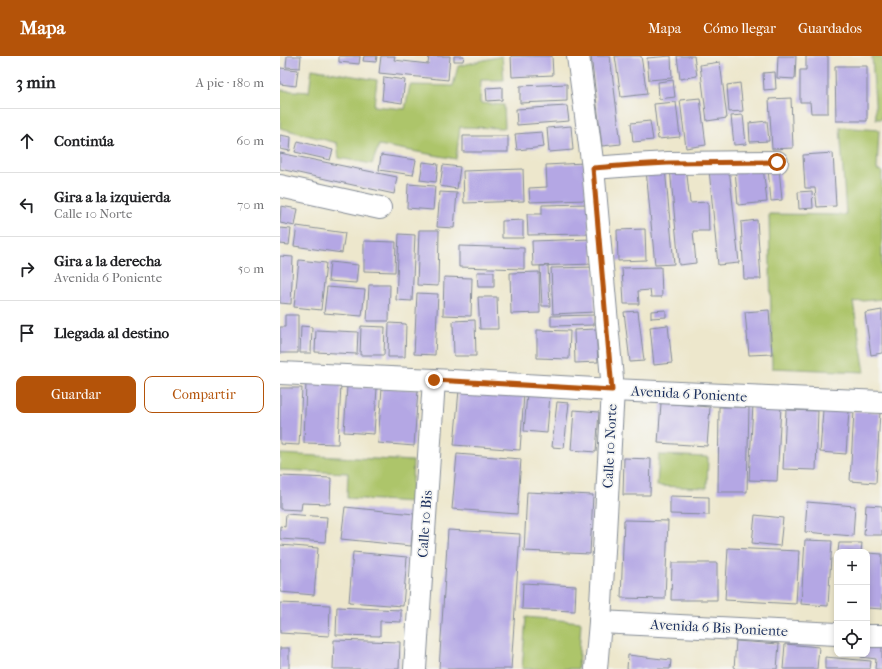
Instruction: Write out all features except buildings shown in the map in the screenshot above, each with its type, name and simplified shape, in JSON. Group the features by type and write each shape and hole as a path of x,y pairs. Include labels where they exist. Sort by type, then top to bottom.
{"street":[{"name":"Calle 10 Norte","path":"578,56 593,168 612,390 600,622 596,669"},
{"path":"593,168 668,163 777,162"},
{"path":"280,186 380,208"},
{"name":"Avenida 6 Poniente","path":"280,373 882,402"},
{"name":"Calle 10 Bis","path":"415,669 434,380"},
{"name":"Avenida 6 Bis Poniente","path":"600,622 834,634"},
{"path":"870,636 882,636"}],"green space":[{"path":"502,56 504,80 481,80 480,103 504,105 505,128 460,127 456,159 379,145 372,164 339,158 337,143 280,128 280,90 309,92 312,69 377,80 374,106 405,109 410,85 453,86 458,66"},
{"path":"872,56 882,56 882,119 876,119"},
{"path":"840,127 879,130 877,170 882,171 882,299 853,302 865,372 772,368 769,214 846,215"},
{"path":"280,454 413,461 411,502 347,498 348,473 280,470"},
{"path":"659,455 708,457 707,488 657,486"},
{"path":"526,617 581,622 578,669 522,669"}],"route":[{"path":"434,380 612,390 593,168 668,163 777,162"}]}
